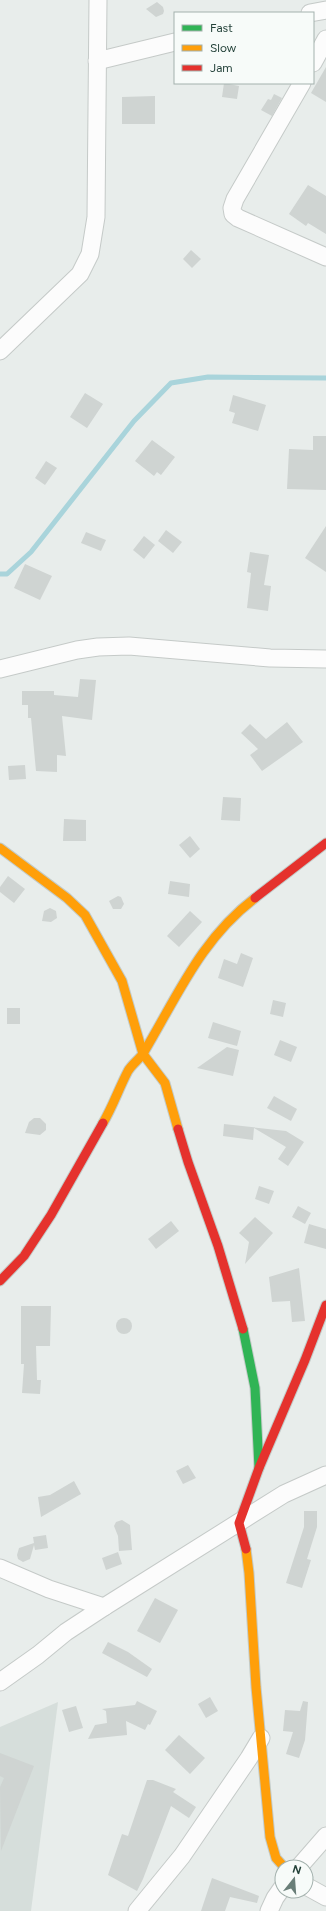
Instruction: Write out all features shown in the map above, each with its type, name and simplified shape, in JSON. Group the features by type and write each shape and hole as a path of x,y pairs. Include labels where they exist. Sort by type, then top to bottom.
{"street":[{"path":"0,351 80,274 90,254 96,217 98,0"},
{"path":"314,12 326,10"},
{"path":"314,61 326,39"},
{"path":"97,61 174,42"},
{"path":"301,84 235,199 232,208 233,214 326,256"},
{"path":"0,669 77,650 98,647 129,646 270,658 326,659"},
{"path":"0,1281 24,1256 51,1215 111,1109 129,1069 143,1054 171,1002 192,968 225,924 242,908 326,843"},
{"path":"0,848 67,898 85,915 122,981 143,1054 165,1083 188,1162 218,1246 245,1336 255,1388 259,1468"},
{"path":"277,1859 270,1837 249,1573 245,1543 239,1523 259,1468 305,1360 326,1304"},
{"path":"0,1682 38,1656 66,1632 104,1607 284,1494 326,1475"},
{"path":"0,1568 49,1589 104,1607"},
{"path":"137,1911 182,1856 261,1738"},
{"path":"306,1859 326,1836"},
{"path":"314,1890 326,1896"},
{"path":"269,1911 275,1899"}],"shaded area":[{"path":"58,1702 31,1911 0,1911 0,1727"}],"building":[{"path":"157,2 163,7 164,11 163,14 156,17 146,9"},
{"path":"326,67 326,102 311,93"},
{"path":"224,84 239,86 237,99 222,97"},
{"path":"274,94 282,98 272,116 261,110 268,99 271,100"},
{"path":"155,96 155,124 122,124 122,97"},
{"path":"308,185 326,196 326,234 308,223 306,226 289,214"},
{"path":"191,250 201,259 192,268 183,259"},
{"path":"85,393 103,404 87,428 70,417"},
{"path":"233,395 266,405 258,431 232,423 235,413 229,411"},
{"path":"313,436 326,436 326,490 287,489 289,449 313,450"},
{"path":"152,440 175,457 161,475 157,472 154,476 135,461"},
{"path":"46,461 57,468 45,485 35,478"},
{"path":"326,526 326,572 305,558"},
{"path":"166,530 182,542 173,553 158,541"},
{"path":"86,532 106,540 101,551 81,543"},
{"path":"144,536 155,545 144,559 133,550"},
{"path":"250,552 269,555 264,585 271,586 268,611 247,608 251,573 247,572"},
{"path":"25,564 52,576 40,600 14,588"},
{"path":"80,679 96,680 92,720 62,716 66,756 57,755 57,772 36,771 31,718 28,718 28,705 22,705 22,691 54,691 54,695 78,697"},
{"path":"287,722 303,742 262,771 250,755 258,749 241,733 250,724 266,739"},
{"path":"25,765 26,779 9,780 8,766"},
{"path":"223,797 241,798 240,821 221,820"},
{"path":"64,819 86,820 86,841 63,841"},
{"path":"190,836 200,849 190,858 179,845"},
{"path":"8,876 25,889 14,903 0,892 0,887"},
{"path":"170,881 190,884 189,897 168,894"},
{"path":"118,896 121,897 124,904 121,909 113,909 109,901"},
{"path":"50,908 56,911 57,918 51,922 42,921 44,911"},
{"path":"190,911 202,922 179,947 167,936"},
{"path":"241,953 253,958 243,987 218,978 224,959 237,964"},
{"path":"273,1000 286,1003 283,1017 270,1014"},
{"path":"7,1008 20,1008 20,1024 7,1024"},
{"path":"213,1022 241,1031 237,1046 208,1038"},
{"path":"280,1040 297,1047 291,1062 274,1055"},
{"path":"227,1047 239,1050 233,1076 197,1068"},
{"path":"274,1096 297,1109 291,1121 267,1108"},
{"path":"34,1118 40,1118 46,1124 46,1130 40,1135 25,1133 29,1122"},
{"path":"224,1124 286,1131 304,1142 288,1166 278,1159 286,1147 254,1128 253,1140 223,1136"},
{"path":"259,1186 274,1191 269,1204 255,1199"},
{"path":"298,1206 311,1213 305,1224 292,1217"},
{"path":"255,1217 273,1233 245,1264 249,1242 239,1233"},
{"path":"171,1221 179,1231 156,1249 148,1239"},
{"path":"309,1224 326,1229 326,1249 304,1243"},
{"path":"299,1268 305,1321 292,1322 290,1301 272,1302 269,1277"},
{"path":"21,1306 51,1306 50,1346 36,1346 37,1380 41,1380 40,1394 22,1393 24,1364 21,1364"},
{"path":"124,1318 130,1320 132,1326 130,1332 124,1334 118,1332 116,1326 118,1320"},
{"path":"188,1465 196,1478 183,1484 176,1471"},
{"path":"74,1481 81,1494 41,1517 38,1497 50,1495"},
{"path":"304,1511 317,1511 317,1527 307,1559 311,1560 302,1588 286,1583 304,1527"},
{"path":"122,1520 130,1525 132,1550 119,1551 118,1536 114,1526 116,1522"},
{"path":"46,1535 48,1548 35,1550 34,1545 30,1559 23,1562 18,1559 17,1555 19,1548 34,1543 33,1537"},
{"path":"118,1552 122,1564 106,1570 102,1558"},
{"path":"155,1598 178,1610 160,1643 137,1631"},
{"path":"108,1642 128,1652 152,1669 147,1677 102,1653"},
{"path":"210,1697 218,1711 206,1718 198,1704"},
{"path":"137,1701 157,1711 150,1725 148,1724 145,1730 126,1721 127,1735 88,1739 95,1725 107,1723 106,1711 102,1709 135,1705"},
{"path":"303,1701 308,1702 305,1740 299,1758 286,1754 293,1732 283,1731 285,1710 300,1711"},
{"path":"76,1706 83,1728 69,1732 62,1710"},
{"path":"179,1735 205,1758 190,1774 165,1750"},
{"path":"0,1753 34,1766 1,1851 0,1787 4,1778 0,1776"},
{"path":"147,1780 153,1780 176,1789 173,1792 196,1807 189,1818 171,1806 137,1891 108,1875 122,1834 128,1836"},
{"path":"212,1878 259,1896 257,1903 230,1897 225,1911 201,1911"}],"waterway":[{"path":"0,574 7,574 31,552 134,421 171,383 208,377 326,378"}],"traffic: fast":[{"path":"243,1329 255,1388 259,1468"}],"traffic: slow":[{"path":"0,848 67,898 85,915 122,981 143,1054 165,1083 178,1129"},
{"path":"103,1123 128,1071 144,1052 192,969 220,931 236,914 255,898"},
{"path":"246,1549 249,1573 256,1687 270,1837 277,1859"}],"traffic: jam":[{"path":"255,898 326,843"},
{"path":"0,1281 24,1256 51,1215 103,1123"},
{"path":"178,1129 188,1162 218,1246 243,1329"},
{"path":"246,1549 239,1523 259,1468 305,1360 326,1305"}]}
